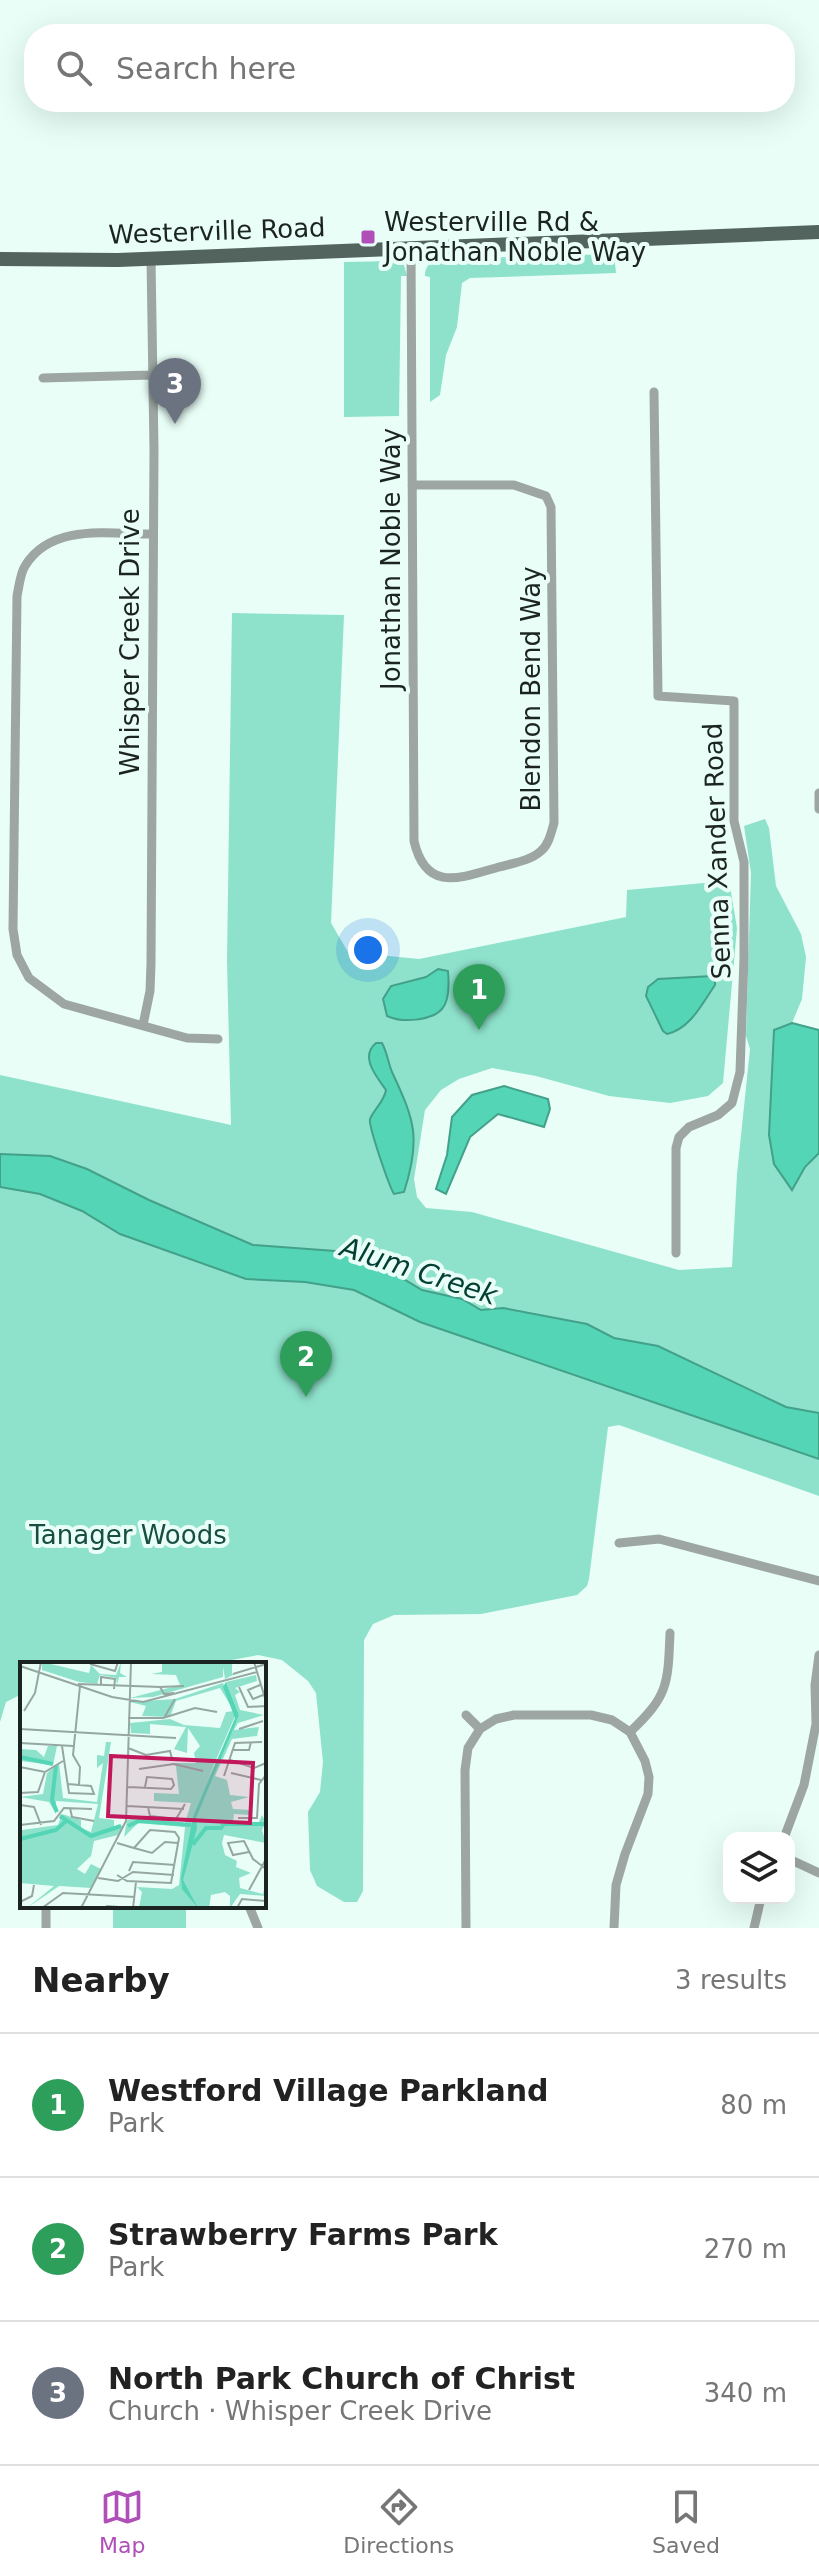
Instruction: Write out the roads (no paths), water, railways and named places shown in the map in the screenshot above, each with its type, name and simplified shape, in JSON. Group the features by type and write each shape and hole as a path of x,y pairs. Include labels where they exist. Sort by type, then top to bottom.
{"main road":[{"name":"Westerville Road","path":"0,259 151,258 819,232"}],"street":[{"name":"Jonathan Noble Way","path":"411,248 414,841 424,868"},
{"name":"Whisper Creek Drive","path":"143,1025 151,977 151,258"},
{"path":"43,378 152,375"},
{"name":"Senna Xander Road","path":"654,392 658,696 734,701 734,821 744,862 740,1072 732,1103 718,1115 689,1127 679,1137 676,1159 676,1253"},
{"name":"Blendon Bend Way","path":"412,485 514,485 546,496 553,522 554,823 550,839 541,852 526,859 462,878 445,879 424,868"},
{"path":"152,534 71,534 43,545 24,567 17,596 13,929 17,955 29,978 64,1004 187,1038 218,1039"},
{"path":"819,793 819,809"},
{"path":"619,1543 659,1539 819,1581"},
{"path":"630,1732 653,1710 666,1687 670,1633"},
{"path":"786,1832 804,1785 816,1724 815,1685 819,1655"},
{"path":"466,1715 480,1729"},
{"path":"466,1928 465,1770 468,1748 480,1729 496,1719 514,1715 591,1715 612,1720 630,1732 645,1761 649,1777 648,1794 616,1885 614,1928"},
{"path":"795,1862 819,1873"},
{"path":"754,1928 760,1904"},
{"path":"250,1908 258,1928"}],"place":[{"name":"Westerville Rd & Jonathan Noble Way","path":"368,237"},
{"name":"North Park Church of Christ","path":"175,424"},
{"name":"Westford Village Parkland","path":"479,1030"},
{"name":"Strawberry Farms Park","path":"306,1397"}],"water label":[{"name":"Alum Creek","path":"419,1271"}],"park label":[{"name":"Tanager Woods","path":"128,1535"}]}
